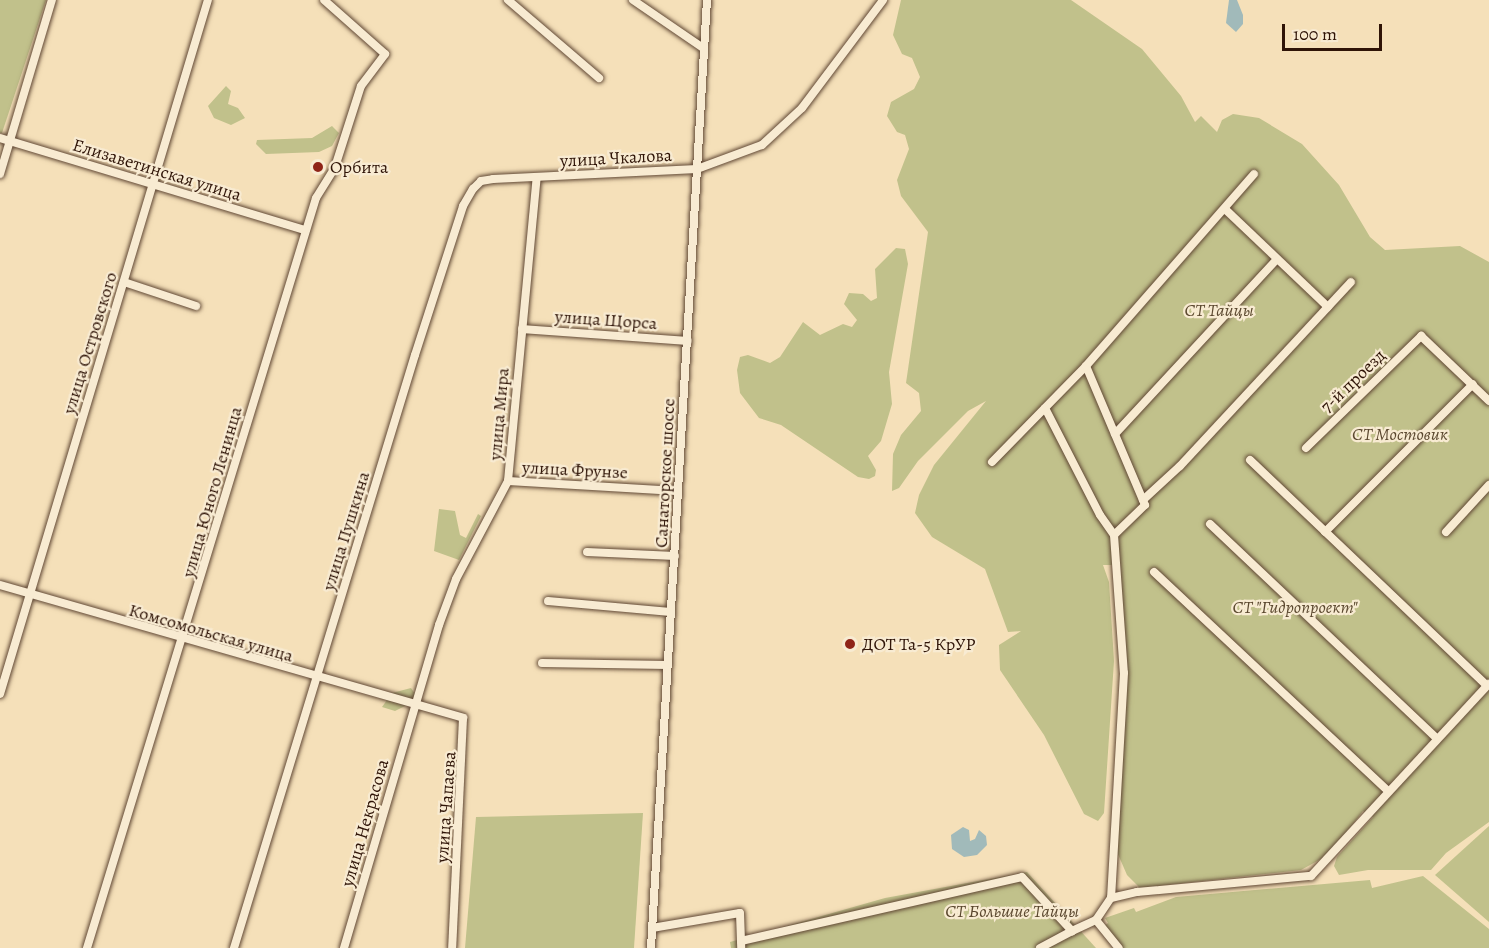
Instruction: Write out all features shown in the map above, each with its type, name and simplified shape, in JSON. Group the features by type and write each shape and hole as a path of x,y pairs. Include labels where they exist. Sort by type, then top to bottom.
{"street":[{"path":"0,174 52,0"},
{"name":"улица Островского","path":"0,694 208,0"},
{"name":"улица Юного Ленинца","path":"87,948 184,641 305,230 316,198 335,167 361,86 385,54 324,0"},
{"path":"508,0 599,78"},
{"path":"633,0 703,48"},
{"name":"Санаторское шоссе","path":"651,948 675,556 676,491 688,341 707,0"},
{"name":"улица Чкалова","path":"537,177 697,169 762,145 779,132 802,108 883,0"},
{"name":"Елизаветинская улица","path":"0,138 305,230"},
{"path":"992,462 1086,366 1254,174"},
{"name":"улица Мира","path":"415,707 456,579 508,481 537,177"},
{"name":"улица Пушкина","path":"234,948 463,206 481,181 537,177"},
{"path":"1224,209 1328,307"},
{"path":"1115,434 1276,260"},
{"path":"124,282 196,306"},
{"path":"1143,500 1180,466 1351,282"},
{"name":"улица Щорса","path":"522,329 688,341"},
{"name":"7-й проезд","path":"1306,448 1421,336 1473,384"},
{"path":"1086,366 1145,506 1114,535"},
{"path":"1325,532 1473,384 1489,401"},
{"path":"1040,948 1096,920 1111,898 1124,674 1114,535 1100,515 1045,408"},
{"path":"1111,898 1137,892 1311,876 1436,738 1488,685 1250,460"},
{"name":"улица Фрунзе","path":"508,481 676,491"},
{"path":"1446,532 1489,485"},
{"path":"1210,524 1436,738"},
{"path":"587,552 675,556"},
{"path":"1154,572 1388,791"},
{"name":"Комсомольская улица","path":"0,585 184,641 415,707"},
{"path":"548,601 671,612"},
{"path":"542,663 668,665"},
{"name":"улица Некрасова","path":"344,948 415,707"},
{"name":"улица Чапаева","path":"415,707 458,716 466,724 452,948"},
{"path":"652,928 740,913 741,945 1022,876 1072,930"},
{"path":"1096,920 1119,948"}],"green space":[{"path":"0,0 46,0 2,133 0,133"},
{"path":"901,0 1071,0 1142,49 1181,96 1195,122 1201,116 1217,132 1222,120 1233,114 1259,118 1302,144 1339,185 1370,237 1385,250 1460,246 1489,262 1489,822 1446,853 1431,870 1368,870 1339,875 1334,866 1337,857 1373,817 1363,811 1330,854 1301,870 1140,888 1127,875 1117,852 1126,672 1118,565 1103,565 1109,582 1114,661 1104,813 1098,821 1084,814 1044,735 1000,670 999,645 1021,631 1008,632 985,569 932,537 915,513 919,495 934,465 986,401 968,411 918,461 899,488 892,491 893,454 901,435 921,411 919,393 906,383 928,232 901,196 897,180 909,149 905,135 897,132 887,116 891,102 914,89 920,77 912,58 902,54 893,35"},
{"path":"226,86 231,91 228,104 238,108 245,118 231,125 214,118 208,106"},
{"path":"332,126 339,133 332,146 319,152 266,154 256,144 257,140 312,138"},
{"path":"896,248 905,249 908,264 889,372 892,404 881,441 868,456 876,470 875,476 869,479 858,477 781,425 759,418 740,393 737,370 740,357 748,355 770,363 780,357 803,322 820,335 843,324 852,327 857,320 844,304 849,293 863,294 871,301 877,298 875,269"},
{"path":"439,509 455,511 460,535 466,538 478,514 481,516 459,560 434,551"},
{"path":"411,688 415,694 411,703 395,711 382,707 392,693"},
{"path":"643,813 634,948 465,948 476,817"},
{"path":"1489,826 1489,922 1435,875"},
{"name":"СТ Большие Тайцы","path":"1027,872 1096,948 731,948 730,942 885,898"},
{"path":"1423,876 1489,929 1489,948 1122,948 1103,927 1108,923 1105,918 1134,908 1136,912 1176,897 1370,880 1372,888"}],"water":[{"path":"1229,0 1237,0 1243,15 1243,24 1236,32 1226,23"},
{"path":"963,827 969,830 970,841 975,839 979,830 986,836 987,845 977,855 964,857 952,849 951,835"}],"place":[{"name":"Орбита","path":"318,167"},
{"name":"ДОТ Та-5 КрУР","path":"850,644"}],"park label":[{"name":"СТ Тайцы","path":"1219,310"},
{"name":"СТ Мостовик","path":"1400,434"},
{"name":"СТ \"Гидропроект\"","path":"1295,607"}]}
